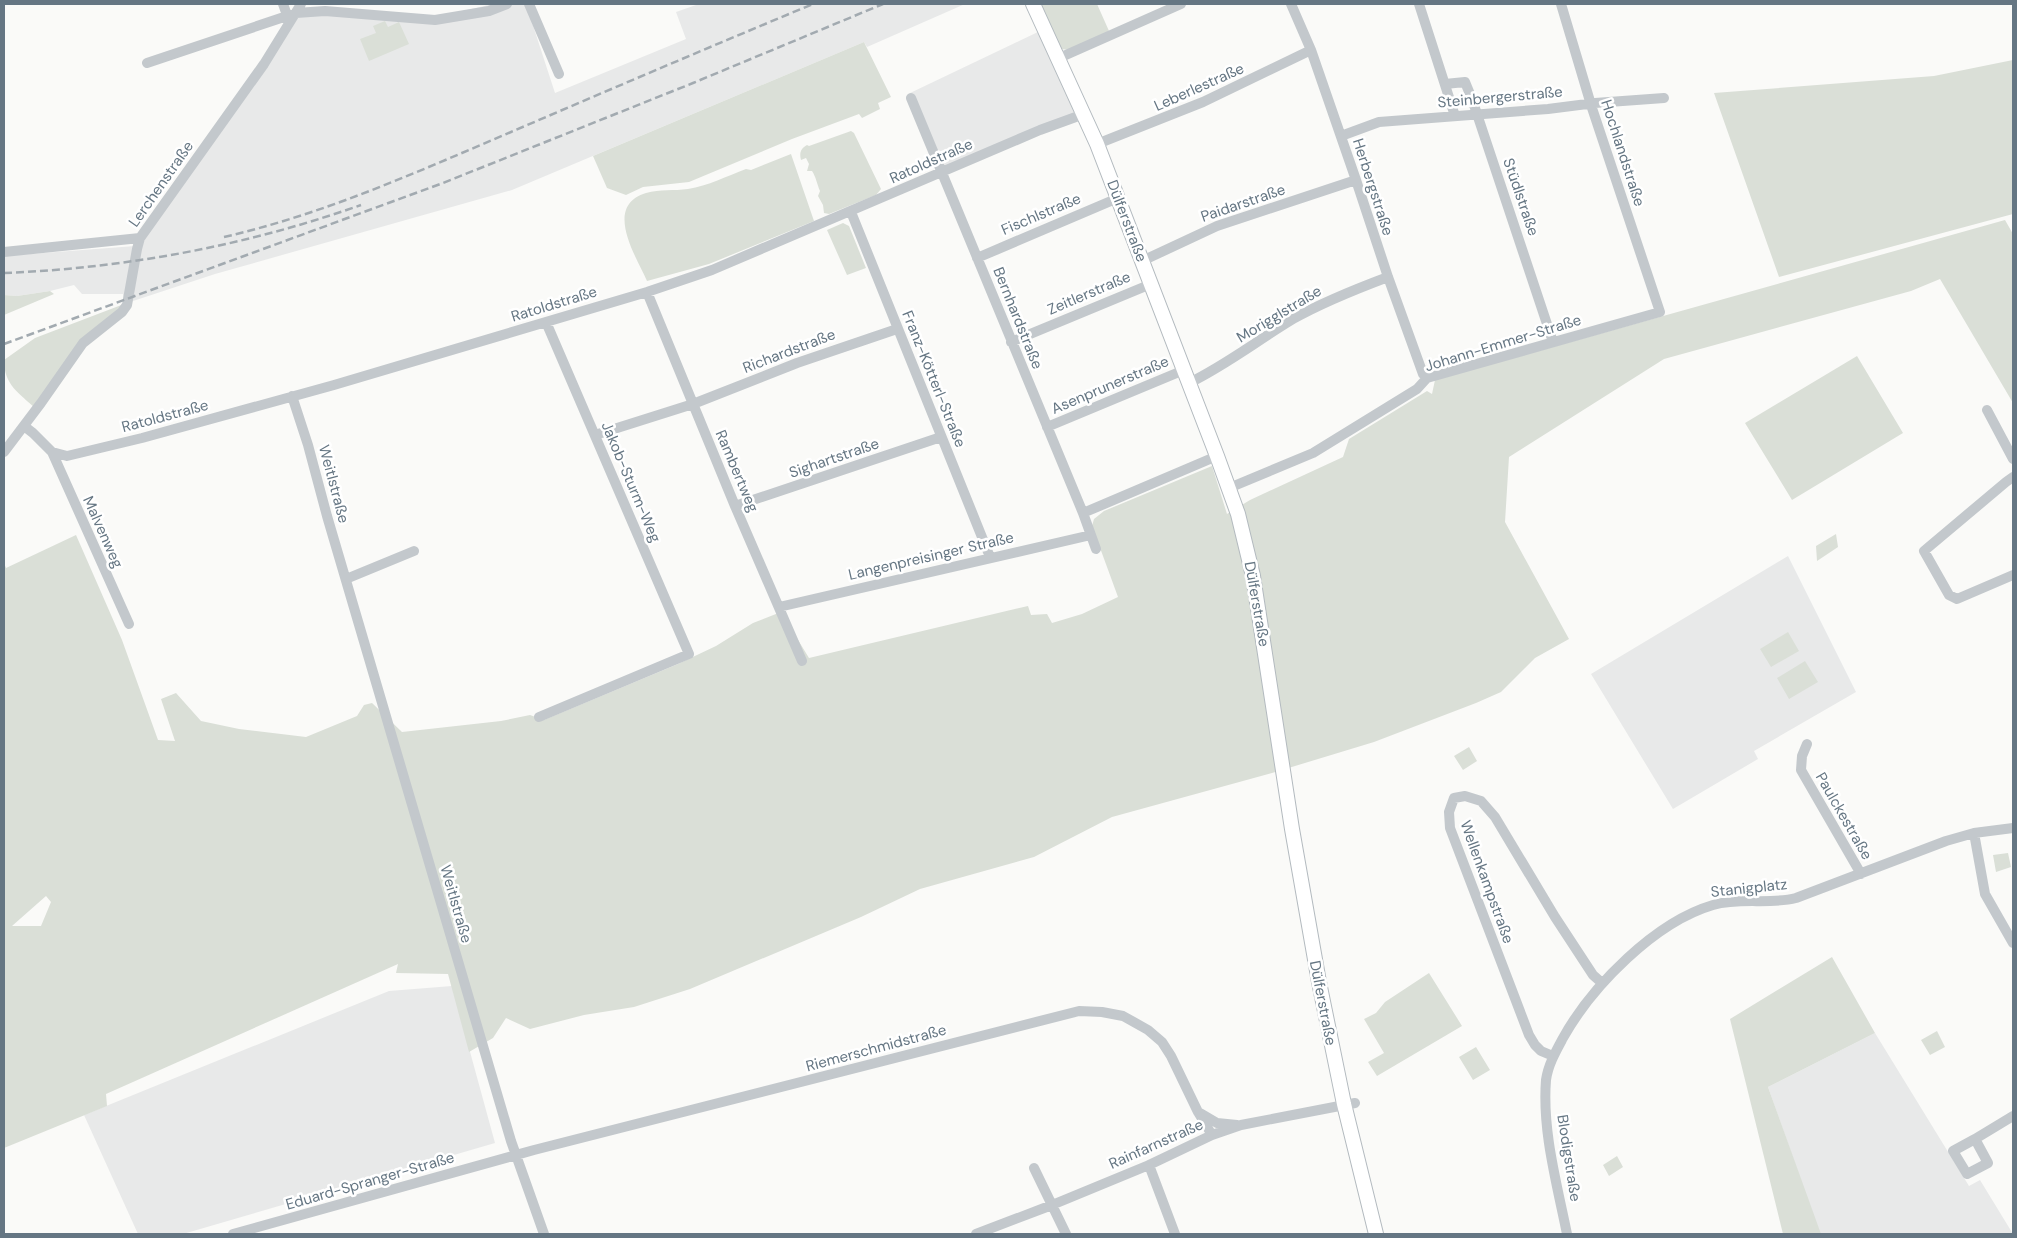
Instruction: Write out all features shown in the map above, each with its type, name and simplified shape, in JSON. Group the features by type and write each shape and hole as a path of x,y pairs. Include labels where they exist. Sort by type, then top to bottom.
{"main road":[{"name":"Dülferstraße","path":"1033,4 1097,144 1238,514 1253,576 1302,890 1376,1234"}],"street":[{"path":"284,4 292,14"},
{"name":"Lerchenstraße","path":"4,452 83,343 128,305 140,238 264,64 292,14 301,4"},
{"path":"147,63 292,14 325,11 434,20 489,11 507,4"},
{"path":"529,4 559,74"},
{"path":"1059,58 1181,4"},
{"name":"Herbergstraße","path":"1291,4 1341,136 1423,374 1427,378"},
{"path":"1419,4 1455,116"},
{"name":"Hochlandstraße","path":"1561,4 1591,103 1660,312"},
{"name":"Leberlestraße","path":"1097,144 1203,102 1310,50"},
{"name":"Stüdlstraße","path":"1445,84 1465,82 1553,342"},
{"name":"Bernhardstraße","path":"911,98 940,173 1083,513 1096,549"},
{"name":"Steinbergerstraße","path":"1341,136 1379,122 1664,98"},
{"name":"Ratoldstraße","path":"52,452 67,456 77,455 292,396 647,292 712,270 1040,130 1084,114"},
{"name":"Paidarstraße","path":"1142,261 1217,226 1356,180"},
{"name":"Fischlstraße","path":"977,258 1118,198"},
{"name":"Franz-Kötterl-Straße","path":"851,212 990,557"},
{"path":"4,252 140,238"},
{"name":"Morigglstraße","path":"1186,377 1225,364 1294,319 1341,296 1388,277"},
{"name":"Zeitlerstraße","path":"1011,342 1150,284"},
{"name":"Rambertweg","path":"647,292 802,661"},
{"name":"Johann-Emmer-Straße","path":"1229,488 1313,453 1417,390 1427,378 1660,312"},
{"name":"Jakob-Sturm-Weg","path":"539,717 688,654 546,322"},
{"name":"Richardstraße","path":"595,435 693,404 797,363 897,329"},
{"name":"Asenprunerstraße","path":"1047,427 1186,377"},
{"name":"Weitlstraße","path":"292,396 308,444 515,1156 544,1234"},
{"path":"1987,410 2013,460"},
{"path":"24,426 52,452"},
{"name":"Sighartstraße","path":"736,506 941,437"},
{"name":"Malvenweg","path":"52,452 129,624"},
{"path":"1083,513 1217,456"},
{"path":"2013,477 1924,551 1949,595 1957,599 2013,575"},
{"name":"Langenpreisinger Straße","path":"779,607 1090,535"},
{"path":"346,579 414,551"},
{"name":"Paulckestraße","path":"1807,744 1802,756 1801,770 1861,874"},
{"name":"Wellenkampstraße","path":"1553,1056 1541,1051 1534,1045 1528,1035 1491,941 1450,828 1449,812 1454,798 1465,796 1481,802 1495,817 1560,924 1593,975 1602,983"},
{"name":"Stanigplatz","path":"1647,942 1681,918 1715,904 1747,900 1788,900 1946,841 1974,833 2013,828"},
{"path":"1974,833 1985,894 2013,943"},
{"name":"Blodigstraße","path":"1567,1234 1546,1120 1546,1080 1553,1056 1572,1021 1602,983 1647,942"},
{"name":"Riemerschmidstraße","path":"515,1156 1079,1012 1102,1012 1123,1016 1148,1030 1162,1042 1212,1135"},
{"name":"Rainfarnstraße","path":"976,1234 1148,1165 1212,1135 1241,1125 1349,1104"},
{"path":"1198,1112 1217,1123 1241,1125"},
{"path":"1975,1138 2013,1116"},
{"name":"Eduard-Spranger-Straße","path":"233,1234 515,1156"},
{"path":"1148,1165 1175,1234"},
{"path":"1034,1168 1066,1234"}],"shaded area":[{"path":"493,4 526,4 555,93 686,39 676,12 699,4 965,4 867,47 864,42 512,190 215,274 124,304 123,294 82,294 74,285 17,296 4,295 4,256 135,246 299,9 437,17"},
{"path":"1037,4 1097,4 1109,31 1071,50 1060,49"},
{"path":"385,21 388,27 399,22 409,44 369,61 360,39 376,33 373,26"},
{"path":"1040,31 1082,110 942,170 908,94"},
{"path":"864,42 891,97 878,103 880,109 862,118 859,114 792,139 689,182 643,187 626,195 607,188 593,156"},
{"path":"2013,60 2013,214 1779,277 1714,93 1934,76"},
{"path":"851,131 854,133 881,189 876,195 829,214 824,213 823,205 818,196 820,191 812,171 807,171 809,164 806,158 801,160 801,151 807,145 809,146"},
{"path":"791,154 814,221 709,264 647,281 626,233 626,209 633,199 651,192 703,186"},
{"path":"2005,220 2013,234 2013,403 1940,279 1911,291 1664,359 1509,457 1505,522 1569,639 1535,658 1501,692 1374,742 1272,773 1112,817 1034,857 920,889 861,917 690,989 634,1007 584,1015 530,1029 506,1018 493,1038 469,1052 448,974 396,973 398,964 106,1094 107,1106 4,1148 4,563 6,568 76,535 122,640 158,740 175,741 161,699 176,693 201,721 239,729 306,737 357,716 364,705 372,703 402,732 501,721 530,715 544,720 678,664 716,646 753,623 781,612 809,658 1028,606 1031,615 1047,614 1052,623 1082,614 1118,597 1092,526 1094,519 1104,511 1212,466 1227,514 1250,500 1343,457 1349,439 1427,391 1432,394 1435,380","holes":["46,896 51,902 41,926 12,926"]},
{"path":"843,223 849,226 866,268 847,275 827,230"},
{"path":"50,291 54,294 4,315 4,295 17,296"},
{"path":"124,304 86,339 36,409 18,393 7,376 4,360 35,338"},
{"path":"1857,356 1903,433 1792,500 1745,423"},
{"path":"1836,534 1838,547 1817,561 1816,546"},
{"path":"1788,556 1856,692 1754,751 1758,759 1673,809 1591,674"},
{"path":"1788,632 1799,651 1771,667 1760,649"},
{"path":"1805,661 1818,682 1789,699 1777,678"},
{"path":"1469,747 1477,761 1463,770 1454,756"},
{"path":"2008,853 2011,867 1996,872 1993,855"},
{"path":"1832,957 1875,1033 1768,1087 1821,1234 1783,1234 1730,1019"},
{"path":"1429,973 1462,1026 1377,1076 1368,1062 1384,1053 1364,1019 1376,1013 1385,1002"},
{"path":"452,986 495,1143 183,1234 138,1234 84,1115 389,991"},
{"path":"1937,1031 1945,1047 1930,1055 1921,1040"},
{"path":"1875,1033 1969,1186 1980,1180 2013,1234 1820,1234 1768,1087"},
{"path":"1476,1047 1490,1070 1473,1080 1459,1057"},
{"path":"1617,1156 1623,1167 1609,1176 1603,1165"}],"railway":[{"path":"224,237 298,217 370,191 813,4"},
{"path":"4,344 443,183 693,83 883,4"},
{"path":"4,273 95,266 185,252 273,232 361,205"}]}
